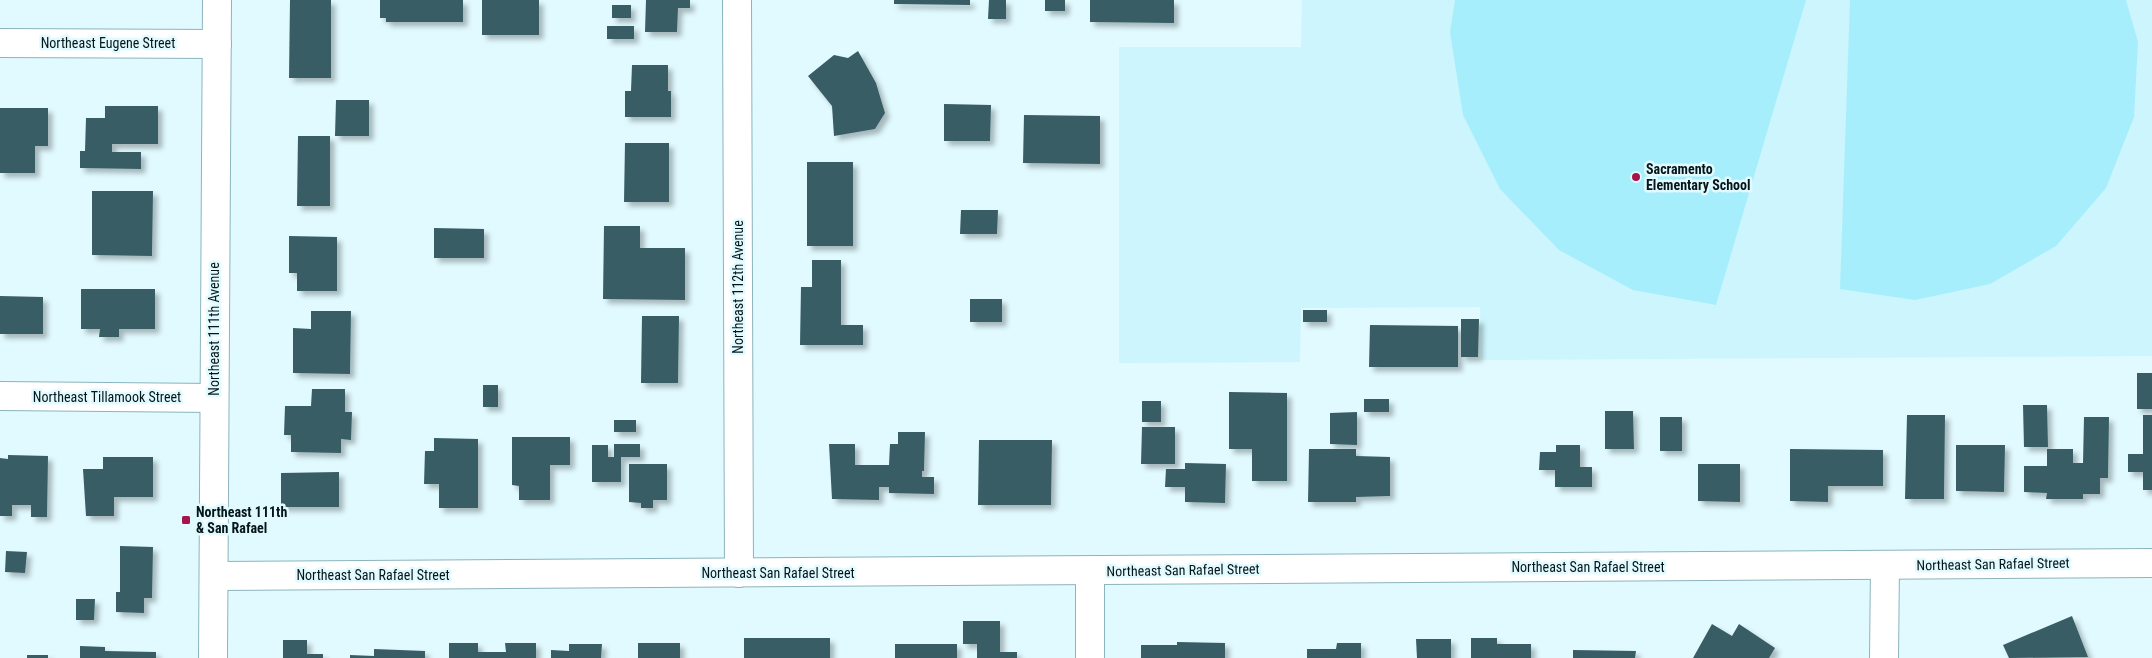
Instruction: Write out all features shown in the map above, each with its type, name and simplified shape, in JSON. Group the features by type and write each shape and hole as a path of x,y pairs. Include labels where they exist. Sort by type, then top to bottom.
{"street":[{"name":"Northeast 111th Avenue","path":"213,658 217,0"},
{"name":"Northeast 112th Avenue","path":"737,0 739,573"},
{"name":"Northeast Eugene Street","path":"0,43 217,44"},
{"name":"Northeast Tillamook Street","path":"0,396 214,398"},
{"name":"Northeast San Rafael Street","path":"214,576 2152,562"},
{"path":"1884,658 1885,565"},
{"path":"1090,571 1090,658"}],"shaded area":[{"name":"Sacramento Elementary School","path":"1302,0 2152,0 2152,356 1481,360 1480,307 1301,308 1300,362 1119,363 1119,47 1301,47"},
{"path":"1455,0 1806,0 1716,305 1633,290 1559,250 1500,189 1463,115 1450,32"},
{"path":"1850,0 2126,0 2138,42 2134,117 2106,188 2056,246 1990,284 1915,300 1840,289"}],"building":[{"path":"290,0 331,0 331,78 289,78"},
{"path":"380,0 463,0 463,22 386,22 386,18 380,18"},
{"path":"482,0 539,0 539,35 482,35"},
{"path":"646,0 690,0 690,8 678,8 677,32 645,32"},
{"path":"894,0 970,0 970,5 894,4"},
{"path":"989,0 1006,0 1006,19 988,19"},
{"path":"1045,0 1065,0 1065,11 1045,11"},
{"path":"1090,0 1174,0 1174,23 1090,22"},
{"path":"612,5 631,5 631,18 612,18"},
{"path":"607,26 634,26 634,39 607,39"},
{"path":"858,51 876,83 885,113 875,129 834,136 832,106 808,76 834,55 848,58"},
{"path":"632,65 668,65 671,117 625,117 625,91 631,91"},
{"path":"336,100 369,100 369,136 335,136"},
{"path":"944,104 991,105 990,141 944,141"},
{"path":"105,106 158,106 158,144 112,144 112,152 141,152 141,169 80,168 80,151 85,151 86,118 105,118"},
{"path":"0,108 48,108 48,146 35,146 35,173 0,173"},
{"path":"1024,115 1100,116 1100,164 1023,163"},
{"path":"298,136 330,136 330,206 297,206"},
{"path":"625,143 669,143 669,202 624,202"},
{"path":"807,162 853,162 853,246 807,246"},
{"path":"92,191 153,191 152,256 92,255"},
{"path":"961,210 998,210 997,234 960,234"},
{"path":"604,226 640,226 640,248 685,248 685,300 603,299"},
{"path":"434,228 484,229 484,258 434,258"},
{"path":"289,236 337,237 337,291 297,291 297,273 289,273"},
{"path":"812,260 841,260 841,325 863,325 863,345 800,345 801,287 812,287"},
{"path":"81,289 155,289 155,329 119,329 119,337 99,337 100,329 81,329"},
{"path":"0,296 43,297 43,334 0,334"},
{"path":"970,299 1002,299 1002,322 970,322"},
{"path":"1303,310 1327,310 1327,322 1303,322"},
{"path":"311,311 351,311 350,374 293,373 293,328 311,329"},
{"path":"642,316 679,316 678,383 641,383"},
{"path":"1461,319 1479,319 1478,357 1461,357"},
{"path":"1370,325 1458,326 1458,367 1369,367"},
{"path":"2137,373 2152,373 2152,409 2137,409"},
{"path":"483,385 498,385 498,407 483,407"},
{"path":"312,389 345,389 345,412 352,412 351,440 341,439 341,453 291,452 291,435 284,435 285,406 311,406"},
{"path":"1229,392 1287,393 1287,481 1252,481 1252,449 1229,449"},
{"path":"1364,399 1389,399 1389,412 1364,412"},
{"path":"1142,401 1161,401 1161,422 1142,422"},
{"path":"2023,405 2047,405 2048,447 2024,447"},
{"path":"1605,411 1633,411 1634,449 1605,449"},
{"path":"1357,412 1357,445 1330,444 1330,413"},
{"path":"1907,415 1945,415 1944,499 1905,499"},
{"path":"2143,415 2152,415 2152,490 2143,490 2143,472 2128,472 2128,454 2143,454"},
{"path":"1660,417 1682,417 1682,451 1660,451"},
{"path":"2084,417 2109,417 2108,478 2100,478 2100,494 2083,494 2083,499 2046,499 2047,493 2024,492 2024,466 2047,466 2047,449 2073,449 2073,463 2083,463"},
{"path":"614,420 636,420 636,432 614,432"},
{"path":"1142,427 1175,427 1175,464 1141,464"},
{"path":"898,432 925,432 924,471 922,471 922,477 934,477 934,494 889,493 889,487 879,487 879,500 832,499 829,444 855,444 855,465 889,465 890,444 898,444"},
{"path":"512,437 570,437 570,465 550,465 550,500 519,500 519,486 512,485"},
{"path":"434,438 478,439 478,508 439,508 439,484 424,484 425,451 434,451"},
{"path":"979,440 1052,440 1051,505 978,505"},
{"path":"614,444 640,444 640,457 621,457 621,482 592,482 592,445 608,445 608,457 614,457"},
{"path":"1556,445 1580,445 1580,467 1592,467 1592,487 1555,487 1555,470 1539,470 1540,452 1556,452"},
{"path":"1956,445 2005,445 2004,492 1956,491"},
{"path":"1309,449 1356,449 1356,456 1390,457 1390,496 1356,497 1356,502 1308,502"},
{"path":"1790,449 1883,450 1883,486 1828,486 1828,502 1790,501"},
{"path":"8,455 48,456 47,517 31,517 31,505 12,505 12,516 0,516 0,458 8,459"},
{"path":"103,457 153,457 153,497 114,497 114,516 86,516 83,469 103,469"},
{"path":"1185,463 1226,464 1225,503 1185,502 1185,487 1165,487 1166,469 1185,469"},
{"path":"629,464 667,464 667,500 653,500 653,508 641,508 641,503 629,502"},
{"path":"1698,464 1740,464 1740,502 1698,501"},
{"path":"339,472 339,507 281,507 281,473"},
{"path":"120,546 153,547 152,598 144,598 144,613 116,612 116,592 120,592"},
{"path":"6,551 27,552 25,573 5,572"},
{"path":"76,599 95,599 94,620 76,620"},
{"path":"2072,616 2088,657 2009,658 2003,645"},
{"path":"963,621 1000,621 1000,652 1017,652 1017,658 977,658 977,644 963,644"},
{"path":"1712,624 1732,636 1739,624 1775,648 1769,658 1693,658"},
{"path":"744,638 830,638 830,658 744,658"},
{"path":"1471,638 1497,638 1497,644 1531,644 1531,658 1471,658"},
{"path":"1416,639 1451,639 1451,658 1417,658"},
{"path":"283,640 307,640 307,654 323,654 323,658 283,658"},
{"path":"1177,642 1225,643 1225,658 1141,658 1141,645 1177,645"},
{"path":"449,643 478,643 478,652 506,652 505,643 536,643 536,658 449,658"},
{"path":"638,643 680,643 680,658 638,658"},
{"path":"1337,643 1361,643 1361,658 1307,658 1307,649 1336,649"},
{"path":"569,644 602,644 601,658 551,658 551,650 569,651"},
{"path":"895,644 957,644 957,658 895,658"},
{"path":"80,646 105,647 105,651 156,652 156,658 80,658"},
{"path":"374,649 425,651 425,658 350,658 350,655 374,656"},
{"path":"1573,650 1636,651 1635,658 1573,658"},
{"path":"27,655 48,655 48,658 27,658"}],"place":[{"name":"Sacramento Elementary School","path":"1636,177"},
{"name":"Northeast 111th & San Rafael","path":"186,520"}]}
